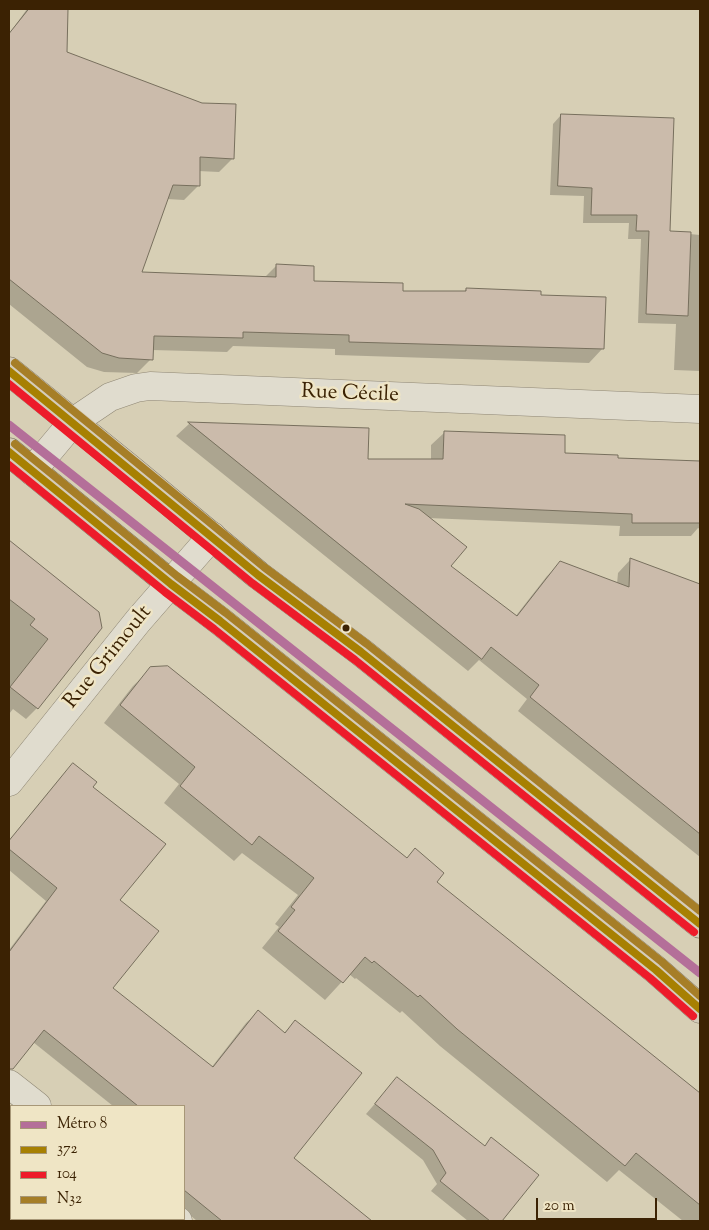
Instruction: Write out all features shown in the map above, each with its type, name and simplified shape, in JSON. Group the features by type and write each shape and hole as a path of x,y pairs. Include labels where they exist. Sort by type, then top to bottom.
{"main road":[{"path":"9,372 73,422 258,575 361,652 700,924"},
{"path":"9,452 656,970 700,1009"}],"street":[{"name":"Rue Cécile","path":"32,471 73,422 110,397 136,388 150,386 700,409"},
{"name":"Rue Grimoult","path":"9,782 138,621 212,536"},
{"path":"9,1084 36,1105"}],"building":[{"path":"29,9 68,9 67,52 202,103 236,104 234,159 200,157 200,186 173,185 142,272 276,277 276,264 314,266 314,281 403,283 403,291 466,291 466,288 541,291 541,295 606,297 604,349 349,342 349,335 243,332 243,338 154,336 153,360 119,358 102,353 9,279 9,34"},
{"path":"561,114 674,118 670,231 691,232 688,316 646,314 649,231 636,231 637,215 591,215 592,188 558,186"},
{"path":"188,422 369,428 368,459 443,459 444,431 565,435 565,453 618,455 618,458 700,461 700,523 632,523 632,514 405,504 419,509 467,547 451,566 517,616 560,561 629,587 630,558 700,584 700,834 530,697 539,685 491,647 482,659"},
{"path":"9,540 99,612 102,628 38,709 10,687 48,639 30,625 35,619 9,599"},
{"path":"168,666 407,858 415,848 444,873 437,882 700,1093 700,1205 636,1153 625,1166 457,1029 420,995 418,997 374,961 372,963 365,957 343,983 278,931 295,910 291,907 314,878 259,836 252,845 180,786 195,767 120,705 150,667"},
{"path":"73,763 97,782 93,787 166,844 120,900 159,931 113,988 213,1067 258,1010 285,1033 295,1020 362,1073 294,1158 372,1221 222,1221 185,1191 185,1105 137,1105 44,1030 13,1069 9,1069 9,952 57,888 9,849 9,841"},
{"path":"397,1077 485,1146 491,1137 539,1175 502,1221 490,1221 440,1181 446,1173 433,1150 375,1104"}],"metro line":[{"name":"8","path":"9,425 700,973"}],"transit line":[{"name":"N32","path":"15,363 264,567 367,644 700,911"},
{"name":"372","path":"9,371 258,575 361,652 700,924"},
{"name":"104","path":"9,384 252,583 355,660 694,932"},
{"name":"N32","path":"15,444 177,576 226,613 662,962 700,996"},
{"name":"372","path":"9,452 171,584 220,621 656,970 700,1009"},
{"name":"104","path":"9,465 165,592 214,629 650,978 693,1016"}]}
